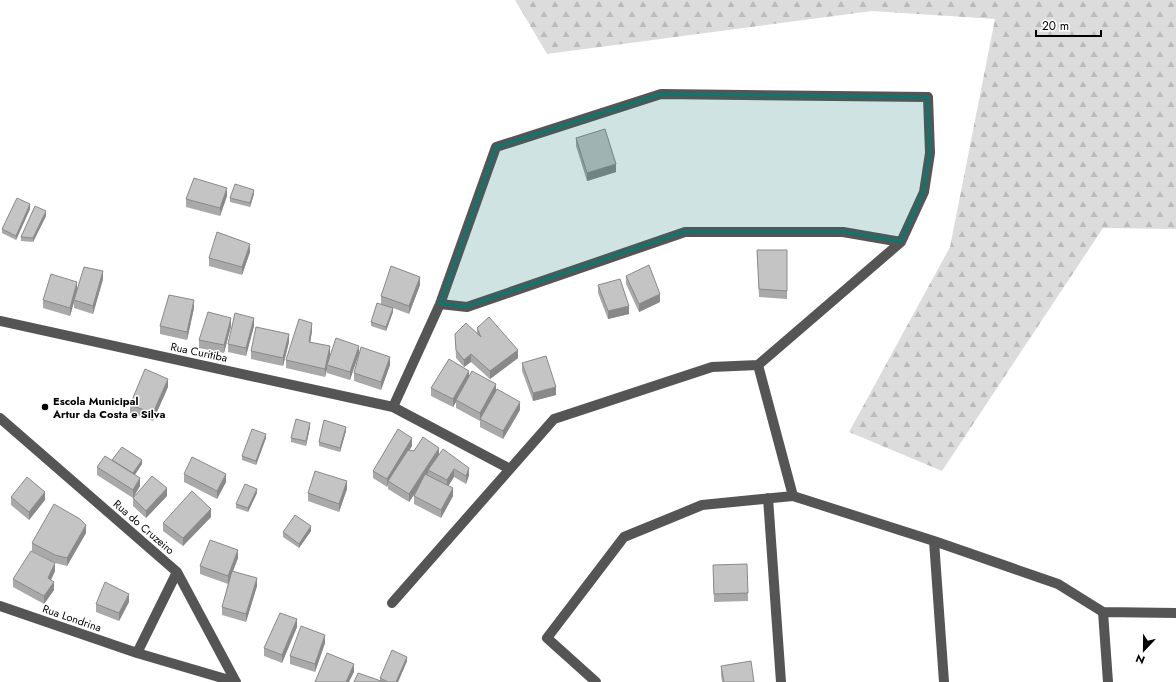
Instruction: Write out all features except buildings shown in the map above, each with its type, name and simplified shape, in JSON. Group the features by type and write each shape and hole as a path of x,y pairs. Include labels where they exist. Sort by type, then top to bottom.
{"street":[{"path":"392,603 554,419 712,367 758,365 901,242 924,192 930,154 928,97 661,94 496,148 440,304 393,407"},
{"path":"440,304 468,307 685,232 843,232 901,242"},
{"name":"Rua Curitiba","path":"0,320 393,407 510,469"},
{"path":"758,365 793,496"},
{"name":"Rua do Cruzeiro","path":"0,418 177,572 236,682"},
{"path":"596,682 547,638 624,537 702,505 793,496 934,541 1058,584 1103,612 1176,613"},
{"path":"768,498 781,682"},
{"path":"934,541 944,682"},
{"path":"136,653 177,572"},
{"name":"Rua Londrina","path":"0,606 136,653 236,682"},
{"path":"1103,612 1108,682"}],"highlighted area":[{"path":"661,94 928,97 930,153 924,192 901,242 843,232 685,232 467,307 440,304 496,147"}],"green space":[{"path":"515,0 1176,0 1176,229 1103,228 942,471 849,432 950,247 995,19 872,11 547,54"}],"place":[{"name":"Escola Municipal Artur da Costa e Silva","path":"45,407"}]}
